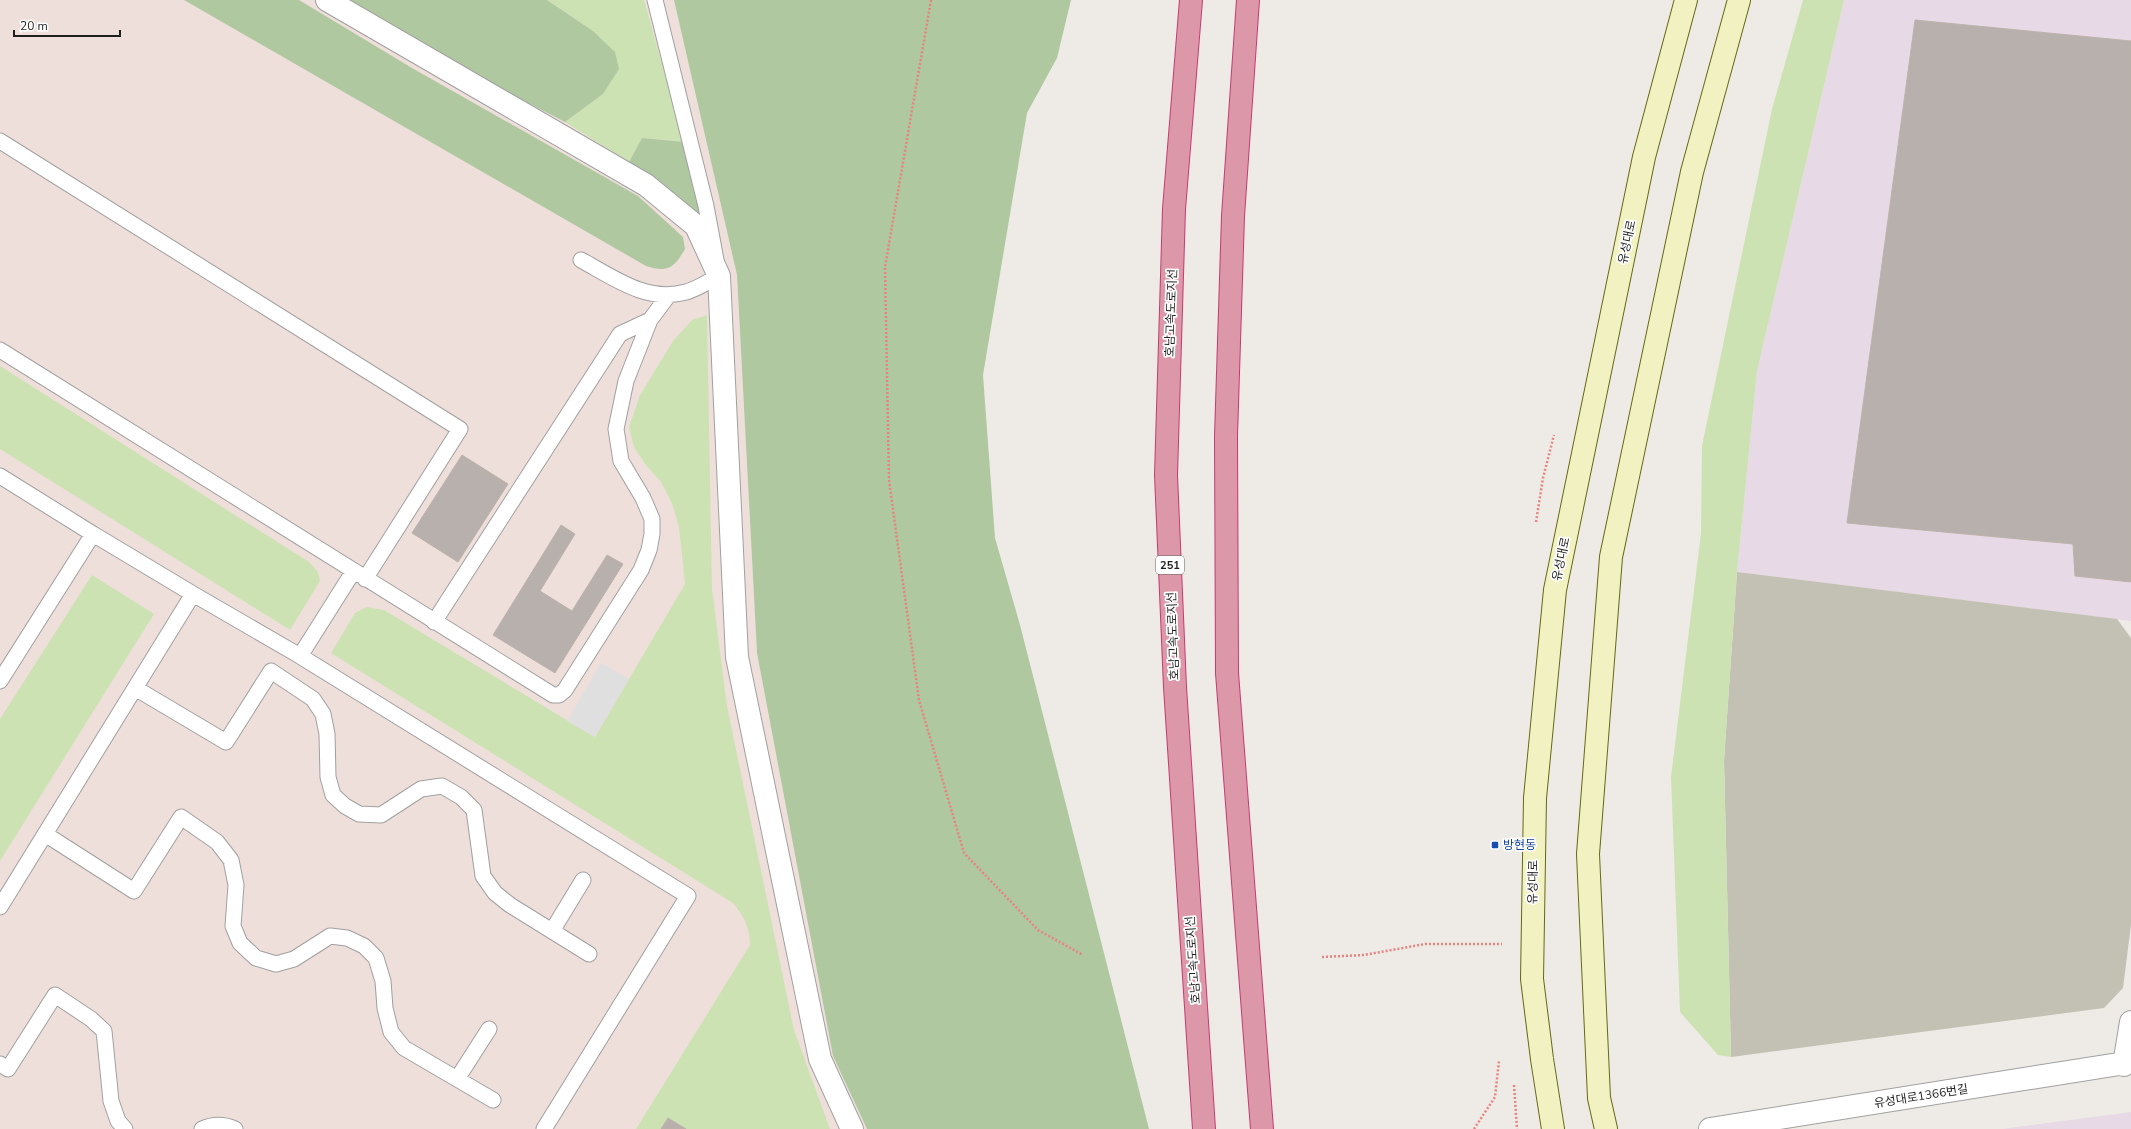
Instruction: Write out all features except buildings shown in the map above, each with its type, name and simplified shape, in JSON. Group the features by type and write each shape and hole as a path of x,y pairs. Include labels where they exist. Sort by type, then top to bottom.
{"highway":[{"name":"호남고속도로지선","path":"1191,0 1174,209 1166,475 1175,687 1204,1129"},
{"path":"1248,0 1233,216 1226,436 1227,673 1262,1129"}],"main road":[{"name":"유성대로","path":"1553,1129 1532,979 1534,798 1555,590 1644,157 1686,0"},
{"path":"1606,1129 1599,1098 1588,854 1611,557 1692,172 1739,0"}],"street":[{"path":"327,0 646,185 696,226 719,276 737,657 820,1059 852,1129"},
{"path":"2128,1063 2131,1022"},
{"name":"유성대로1366번길","path":"1710,1129 2128,1063"}],"lane":[{"path":"581,260 632,288 651,294 668,296 688,292 719,276 700,183 654,0"},
{"path":"0,141 460,429 359,576 300,656"},
{"path":"0,350 359,576 552,695 559,695 565,690 641,570 649,550 652,534 652,519 643,498 621,461 616,428 626,381 650,320 668,296"},
{"path":"434,622 620,334 650,320"},
{"path":"0,476 93,534 300,656 688,896 544,1129"},
{"path":"0,681 93,534"},
{"path":"0,907 193,594"},
{"path":"135,688 226,742 270,671 313,699 323,714 327,734 328,776 333,795 345,806 359,814 381,815 421,788 442,786 461,797 474,810 483,876 495,893 510,905 590,954"},
{"path":"45,834 134,891 181,817 217,842 230,860 236,885 233,926 240,943 256,958 276,964 294,959 330,936 347,938 364,946 376,958 383,981 385,1008 391,1032 404,1048 493,1100"},
{"path":"552,931 583,880"},
{"path":"0,1064 8,1069 55,995 91,1019 104,1031 111,1101 118,1121 125,1129"},
{"path":"457,1079 489,1029"},
{"path":"202,1129 211,1125 227,1125 235,1129"}],"path":[{"path":"931,0 885,267 889,480 919,700 964,853 1038,930 1083,955"},
{"path":"1322,957 1364,955 1425,944 1494,945 1533,941"},
{"path":"1474,1129 1495,1097 1499,1061"}],"shaded area":[{"path":"0,0 674,0 737,275 757,653 833,1056 867,1129 0,1129"},
{"path":"1844,0 2131,0 2131,621 1737,572 1757,371"},
{"path":"1737,572 2117,619 2131,638 2131,925 2123,988 2104,1008 1731,1057 1724,760"},
{"path":"601,663 629,679 595,737 567,721"},
{"path":"2131,1112 2131,1129 2002,1129"}],"green space":[{"path":"184,0 299,0 412,68 638,196 683,237 685,249 674,265 670,267 660,269 646,266"},
{"path":"346,0 547,0 593,31 615,52 619,69 603,94 565,122 501,89"},
{"path":"547,0 644,0 684,142 642,138 629,162 565,122 603,94 593,31"},
{"path":"674,0 1071,0 1057,58 1027,113 983,375 995,538 1020,625 1149,1129 867,1129 833,1056 757,653 737,275"},
{"path":"1803,0 1844,0 1757,371 1737,572 1724,760 1731,1057 1718,1055 1680,1012 1671,777 1701,533 1702,446 1772,109"},
{"path":"642,138 684,142 702,219 629,162"},
{"path":"707,315 712,589 727,706 794,1030 830,1129 636,1129 750,945 746,922 733,903 331,653 355,613 367,607 384,610 595,737 685,584 679,527 672,503 661,482 645,464 634,447 629,427 640,395 673,341 692,320"},
{"path":"0,366 309,562 318,572 320,581 290,630 0,449"},
{"path":"92,575 154,614 0,861 0,719"}],"place":[{"name":"방현동","path":"1495,845"}]}
